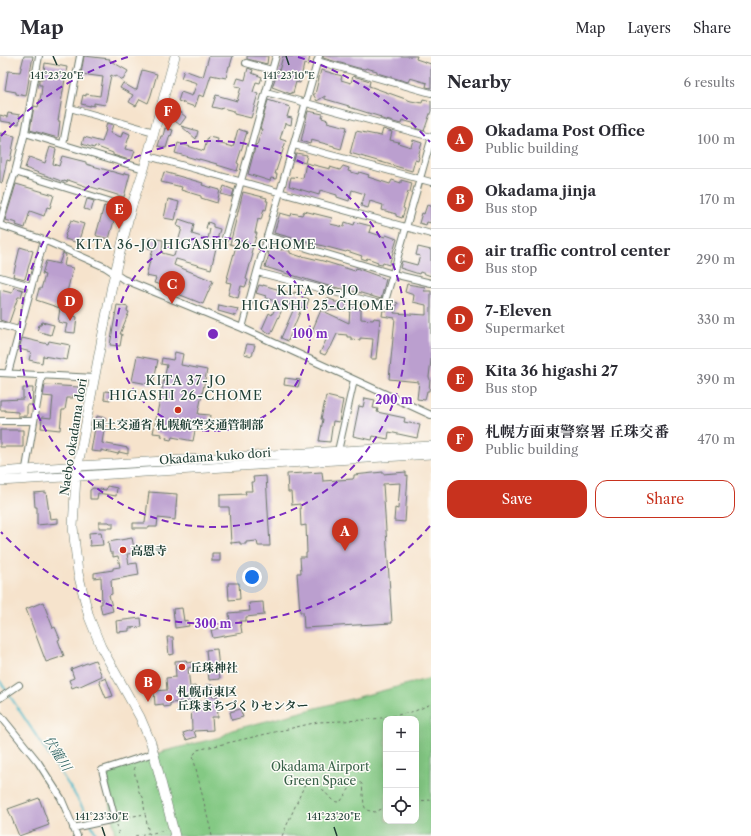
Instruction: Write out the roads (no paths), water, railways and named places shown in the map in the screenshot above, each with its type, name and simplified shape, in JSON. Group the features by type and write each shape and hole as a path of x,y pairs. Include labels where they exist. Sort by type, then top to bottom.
{"main road":[{"name":"Naebo okadama dori","path":"175,56 114,274 76,476 73,527 78,573 89,617 101,647 140,717 154,754 175,836"},
{"name":"Okadama kuko dori","path":"0,481 78,466 431,446"},
{"name":"Okadama kuko dori","path":"0,472 25,475 76,476 431,454"}],"street":[{"path":"0,222 25,133 39,56"},
{"path":"63,144 80,56"},
{"path":"225,238 276,56"},
{"path":"242,328 318,59 431,93"},
{"path":"246,63 272,70"},
{"path":"257,272 384,305 431,139 306,102 266,92"},
{"path":"70,108 154,132"},
{"path":"25,133 144,169"},
{"path":"294,145 431,182"},
{"path":"148,156 431,234"},
{"path":"15,172 132,208"},
{"path":"0,225 44,240 105,267 123,279 242,328 431,415"},
{"path":"267,236 393,274 431,283"},
{"path":"8,373 44,240"},
{"path":"0,276 31,286"},
{"path":"0,325 19,330"},
{"path":"0,373 94,378"},
{"path":"25,475 42,375"},
{"path":"338,451 354,380"},
{"path":"0,421 33,421"},
{"path":"0,698 19,685"},
{"path":"0,715 38,762 50,780 61,798 77,836"},
{"path":"73,828 115,819 102,770 154,754"}],"waterway":[{"name":"伏籠川","path":"0,681 74,793 97,836"}],"place":[{"name":"札幌方面東警察署 丘珠交番","path":"168,131"},
{"name":"Kita 36 higashi 27","path":"119,229"},
{"name":"air traffic control center","path":"172,304"},
{"name":"7-Eleven","path":"70,321"},
{"name":"国土交通省 札幌航空交通管制部","path":"178,410"},
{"name":"高恩寺","path":"123,550"},
{"name":"Okadama Post Office","path":"345,551"},
{"name":"丘珠神社","path":"182,667"},
{"name":"札幌市東区 丘珠まちづくりセンター","path":"169,698"},
{"name":"Okadama jinja","path":"148,702"}],"district":[{"name":"KITA 36-JO HIGASHI 26-CHOME","path":"196,244"},
{"name":"KITA 36-JO HIGASHI 25-CHOME","path":"318,298"},
{"name":"KITA 37-JO HIGASHI 26-CHOME","path":"186,388"}],"park label":[{"name":"Okadama Airport Green Space","path":"320,773"}]}
